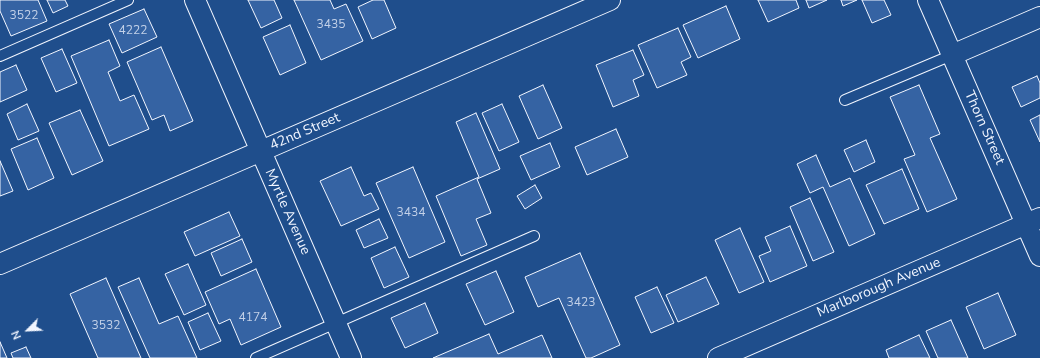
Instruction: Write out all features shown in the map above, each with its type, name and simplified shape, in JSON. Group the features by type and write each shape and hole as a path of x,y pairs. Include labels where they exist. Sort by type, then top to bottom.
{"street":[{"name":"Myrtle Avenue","path":"195,0 351,358"},
{"name":"42nd Street","path":"0,264 610,0"},
{"name":"Thorn Street","path":"928,0 952,55 1033,221 1040,256"},
{"path":"952,55 1040,17"},
{"name":"Marlborough Avenue","path":"718,358 1033,221"}],"lane":[{"path":"0,56 128,0"},
{"path":"845,100 952,55"},
{"path":"256,358 534,236"}],"building":[{"path":"0,0 38,0 47,21 11,36 0,11"},
{"path":"47,0 65,0 68,6 53,13"},
{"path":"248,0 274,0 282,18 261,28"},
{"path":"294,0 330,0 334,9 346,4 363,41 321,60"},
{"path":"373,0 384,0 396,28 372,39 358,7"},
{"path":"758,0 796,0 799,8 768,22"},
{"path":"806,0 827,0 809,8"},
{"path":"841,0 857,0 843,6"},
{"path":"862,0 884,0 891,15 872,23"},
{"path":"726,6 740,39 698,58 683,25"},
{"path":"144,9 157,37 122,53 109,24"},
{"path":"290,25 306,63 280,75 263,37"},
{"path":"678,28 691,57 681,62 687,75 657,88 638,45"},
{"path":"109,40 120,66 108,72 120,101 134,95 149,129 109,146 71,56"},
{"path":"161,47 193,121 170,131 164,115 152,120 127,62"},
{"path":"62,49 77,83 56,92 41,58"},
{"path":"633,50 644,75 633,80 639,96 613,107 596,65"},
{"path":"16,65 27,90 0,102 0,72"},
{"path":"1037,76 1040,83 1040,98 1021,107 1012,87"},
{"path":"543,85 562,128 538,139 519,96"},
{"path":"919,85 940,134 930,138 957,199 927,212 904,159 915,155 890,97"},
{"path":"27,104 39,131 18,140 7,114"},
{"path":"502,104 519,142 499,151 482,113"},
{"path":"80,110 103,161 72,175 49,123"},
{"path":"476,113 500,169 477,179 491,213 476,219 487,245 461,256 436,196 479,177 456,122"},
{"path":"1040,115 1040,142 1030,120"},
{"path":"616,129 628,157 587,175 575,147"},
{"path":"37,138 54,178 28,190 11,149"},
{"path":"866,140 875,162 854,172 844,150"},
{"path":"550,143 560,167 531,180 520,156"},
{"path":"816,155 830,187 850,178 875,234 849,246 823,187 810,193 797,164"},
{"path":"0,161 13,191 0,196"},
{"path":"351,167 364,196 371,193 379,209 341,226 320,181"},
{"path":"413,167 445,242 409,258 376,183"},
{"path":"902,169 919,209 884,224 866,185"},
{"path":"535,185 542,198 525,209 517,196"},
{"path":"810,198 834,252 813,261 790,207"},
{"path":"229,212 240,236 195,256 184,232"},
{"path":"379,219 388,238 364,248 356,230"},
{"path":"790,226 807,266 770,282 759,256 771,251 765,237"},
{"path":"740,228 764,282 739,293 715,240"},
{"path":"242,239 252,262 221,276 211,253"},
{"path":"395,247 409,277 384,288 371,258"},
{"path":"580,253 620,345 591,358 586,358 559,298 538,307 525,277"},
{"path":"188,264 206,305 184,315 165,274"},
{"path":"256,269 281,327 241,345 230,319 219,324 205,292"},
{"path":"496,271 514,312 485,325 466,284"},
{"path":"706,277 719,304 678,322 666,295"},
{"path":"106,278 141,358 98,358 70,294"},
{"path":"139,278 159,324 178,316 197,358 150,358 118,287"},
{"path":"657,287 674,323 651,333 635,297"},
{"path":"998,293 1016,335 984,349 966,307"},
{"path":"425,303 438,333 405,348 391,318"},
{"path":"208,313 221,341 200,350 188,322"},
{"path":"951,320 968,358 938,358 926,331"},
{"path":"489,334 498,354 542,335 552,358 433,358"},
{"path":"919,335 930,358 889,358 886,350"},
{"path":"0,342 7,358 0,358"},
{"path":"26,347 31,358 13,358 11,353"}]}
